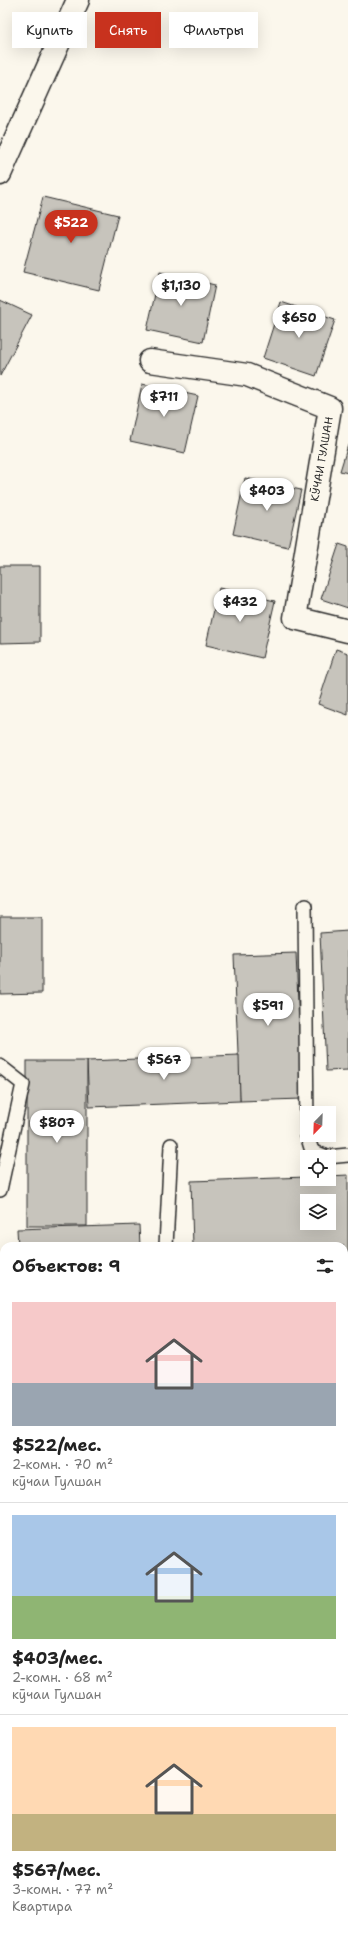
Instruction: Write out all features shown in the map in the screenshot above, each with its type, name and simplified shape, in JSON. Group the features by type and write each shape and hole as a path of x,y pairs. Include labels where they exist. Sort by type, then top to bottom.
{"street":[{"path":"0,174 78,0"},
{"name":"КӮЧАИ ГУЛШАН","path":"150,361 246,375 330,408 295,618 348,631"}],"lane":[{"path":"305,906 307,1106"},
{"path":"0,1066 23,1084 0,1190"},
{"path":"309,1142 312,1151 327,1157 348,1156"},
{"path":"166,1242 171,1145"}],"building":[{"path":"43,197 118,215 99,290 23,272"},
{"path":"160,272 215,285 203,342 147,330"},
{"path":"0,300 32,315 0,376"},
{"path":"281,302 335,320 316,376 263,358"},
{"path":"142,384 198,396 185,453 130,441"},
{"path":"348,445 348,473 340,471"},
{"path":"245,478 301,490 288,547 233,534"},
{"path":"339,544 348,547 348,608 321,599"},
{"path":"0,566 40,566 40,642 0,643"},
{"path":"219,588 275,601 262,658 206,645"},
{"path":"336,649 348,653 348,715 318,704"},
{"path":"0,917 42,917 42,993 0,994"},
{"path":"348,931 348,1070 326,1071 320,933"},
{"path":"296,953 302,1099 240,1101 234,955"},
{"path":"239,1055 240,1101 89,1107 87,1061"},
{"path":"27,1061 87,1061 87,1226 27,1226"},
{"path":"348,1175 348,1242 193,1242 191,1181 300,1177 300,1186 336,1186 336,1176"},
{"path":"139,1225 140,1242 18,1242 17,1229"}]}
